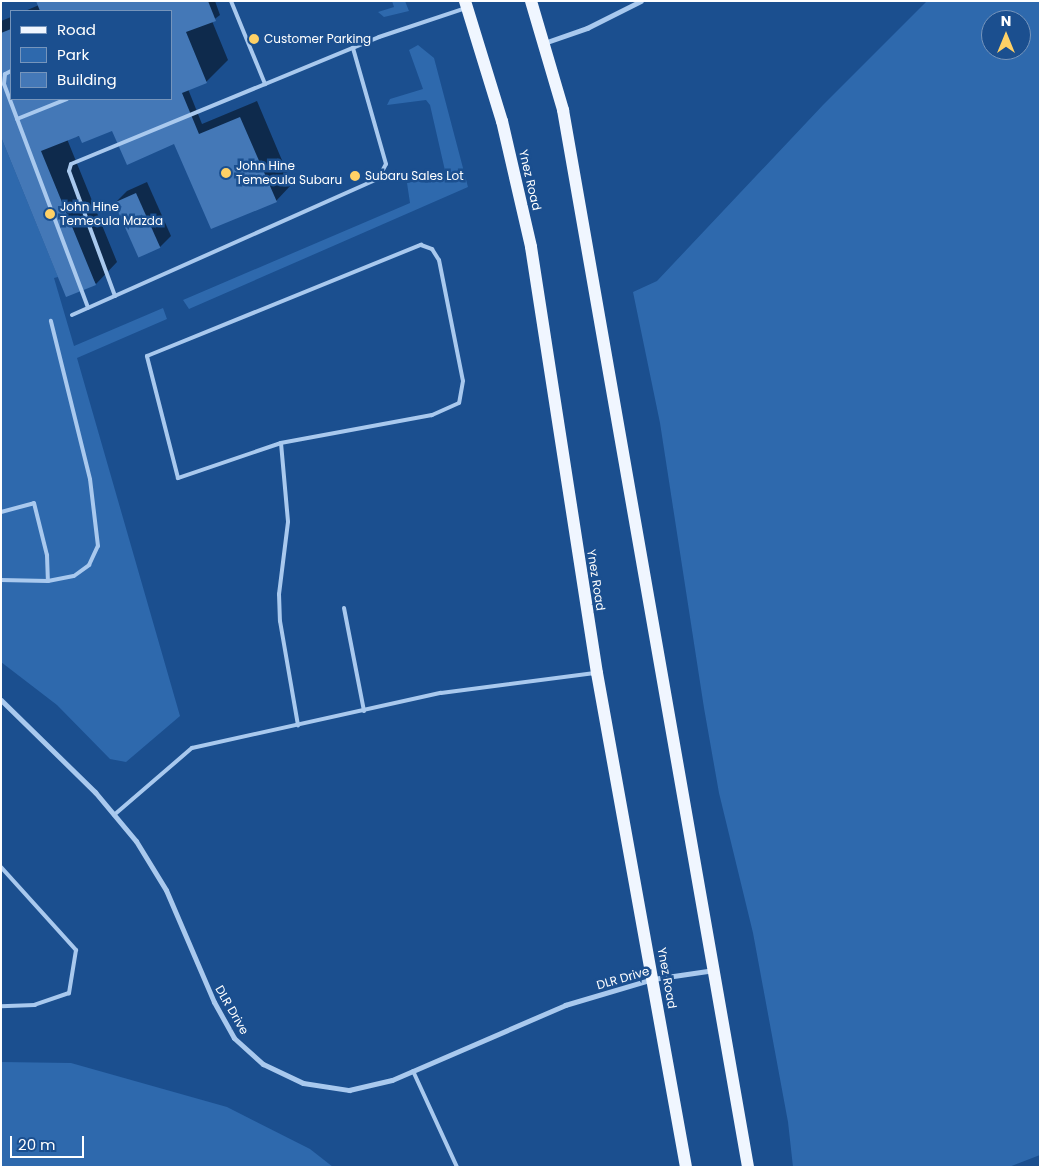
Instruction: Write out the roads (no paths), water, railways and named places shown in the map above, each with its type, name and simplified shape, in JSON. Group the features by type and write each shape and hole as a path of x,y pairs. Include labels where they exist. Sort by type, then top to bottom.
{"main road":[{"path":"531,1 563,110 748,1167"},
{"name":"Ynez Road","path":"466,4 502,122 531,247 597,673 686,1167"}],"street":[{"path":"544,43 587,28 642,1"},
{"name":"DLR Drive","path":"1,700 114,815 136,841 166,890 214,1002 234,1038 262,1064 303,1083 349,1090 392,1080 564,1005 653,979 714,970"}],"lane":[{"path":"231,1 265,84"},
{"path":"116,296 69,171 71,164 353,48 466,4"},
{"path":"72,315 378,179 386,164 353,48"},
{"path":"10,72 5,74 4,84 88,308"},
{"path":"17,119 64,100"},
{"path":"421,245 432,249 439,260 463,381 459,403 432,415 281,443 178,478 147,356 421,245"},
{"path":"1,580 48,581 74,576 89,565 98,546 90,479 51,321"},
{"path":"281,443 288,522 279,594 280,621 298,725"},
{"path":"1,512 34,503 47,555 48,581"},
{"path":"344,608 364,711"},
{"path":"114,815 192,748 441,694 597,673"},
{"path":"1,867 76,950 68,993 35,1005 1,1006"},
{"path":"413,1071 457,1167"}],"place":[{"name":"Customer Parking","path":"254,39"},
{"name":"John Hine Temecula Subaru","path":"226,173"},
{"name":"Subaru Sales Lot","path":"355,176"},
{"name":"John Hine Temecula Mazda","path":"50,214"}]}
